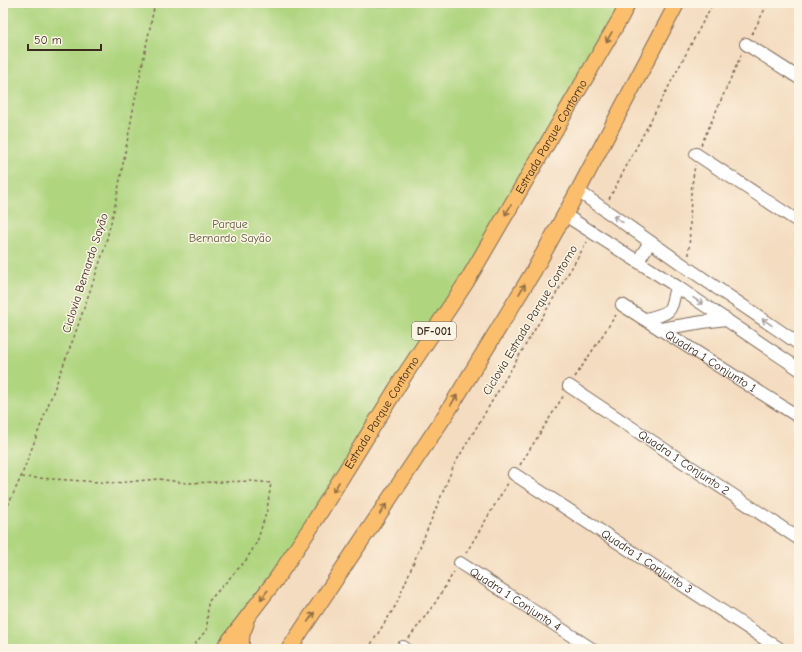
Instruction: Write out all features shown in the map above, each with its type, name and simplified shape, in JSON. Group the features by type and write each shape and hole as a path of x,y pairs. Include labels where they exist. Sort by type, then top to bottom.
{"main road":[{"name":"Estrada Parque Contorno","path":"223,649 277,578 311,527 406,373 467,281 628,3"},
{"path":"280,649 285,644 293,643 448,411 533,272 565,215 677,3"},
{"path":"241,649 242,634 249,614"}],"street":[{"path":"746,44 799,78"},
{"path":"696,154 799,222"},
{"path":"578,191 684,266 799,344"},
{"path":"565,215 672,283 799,369"},
{"path":"638,261 650,242"},
{"path":"646,319 665,314 670,310 672,283 684,266"},
{"name":"Quadra 1 Conjunto 1","path":"622,305 799,417"},
{"path":"660,329 726,319"},
{"name":"Quadra 1 Conjunto 2","path":"569,386 799,539"},
{"name":"Quadra 1 Conjunto 3","path":"514,474 780,649"},
{"name":"Quadra 1 Conjunto 4","path":"460,563 592,649"}],"path":[{"name":"Ciclovia Bernardo Sayão","path":"3,516 21,477 74,337 104,250 115,206 135,100 156,3"},
{"path":"604,209 713,3"},
{"path":"684,266 696,154 746,44 768,3"},
{"name":"Ciclovia Estrada Parque Contorno","path":"368,649 396,605 454,465 592,232"},
{"path":"21,477 115,483 159,478 186,483 251,481 271,483 267,510 257,542 246,560 208,602 207,629 191,649"}],"green space":[{"name":"Parque Bernardo Sayão","path":"3,3 623,3 541,162 229,649 3,649"}]}
